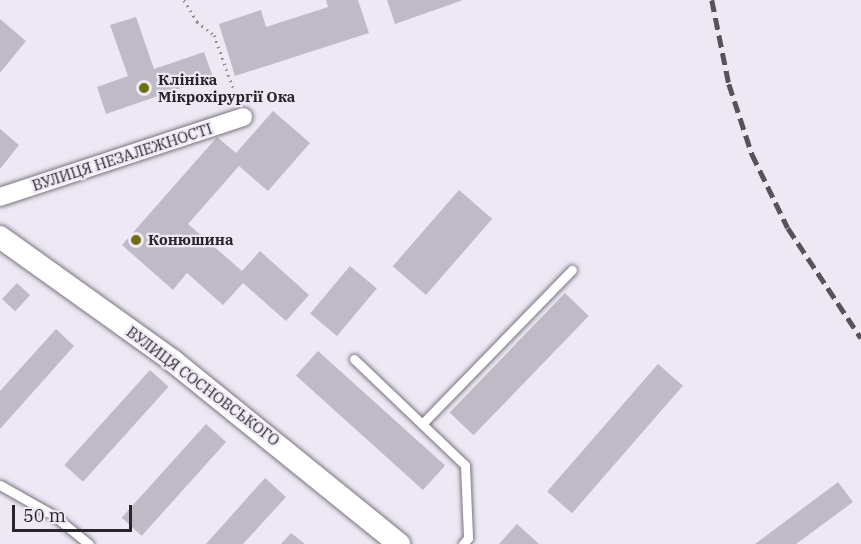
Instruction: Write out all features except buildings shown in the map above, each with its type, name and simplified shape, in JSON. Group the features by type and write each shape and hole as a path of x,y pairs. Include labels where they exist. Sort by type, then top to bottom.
{"street":[{"name":"ВУЛИЦЯ НЕЗАЛЕЖНОСТІ","path":"0,197 243,117"},
{"name":"ВУЛИЦЯ СОСНОВСЬКОГО","path":"0,237 173,361 399,544"}],"lane":[{"path":"422,424 572,270"},
{"path":"354,359 465,465 468,538 463,544"},
{"path":"0,485 53,515 89,544"}],"path":[{"path":"184,0 197,22 214,35 243,117"}],"railway":[{"path":"712,0 729,84 752,154 788,228 861,338"}],"place":[{"name":"Клініка Мікрохірургії Ока","path":"144,88"},
{"name":"Конюшина","path":"136,240"}]}
